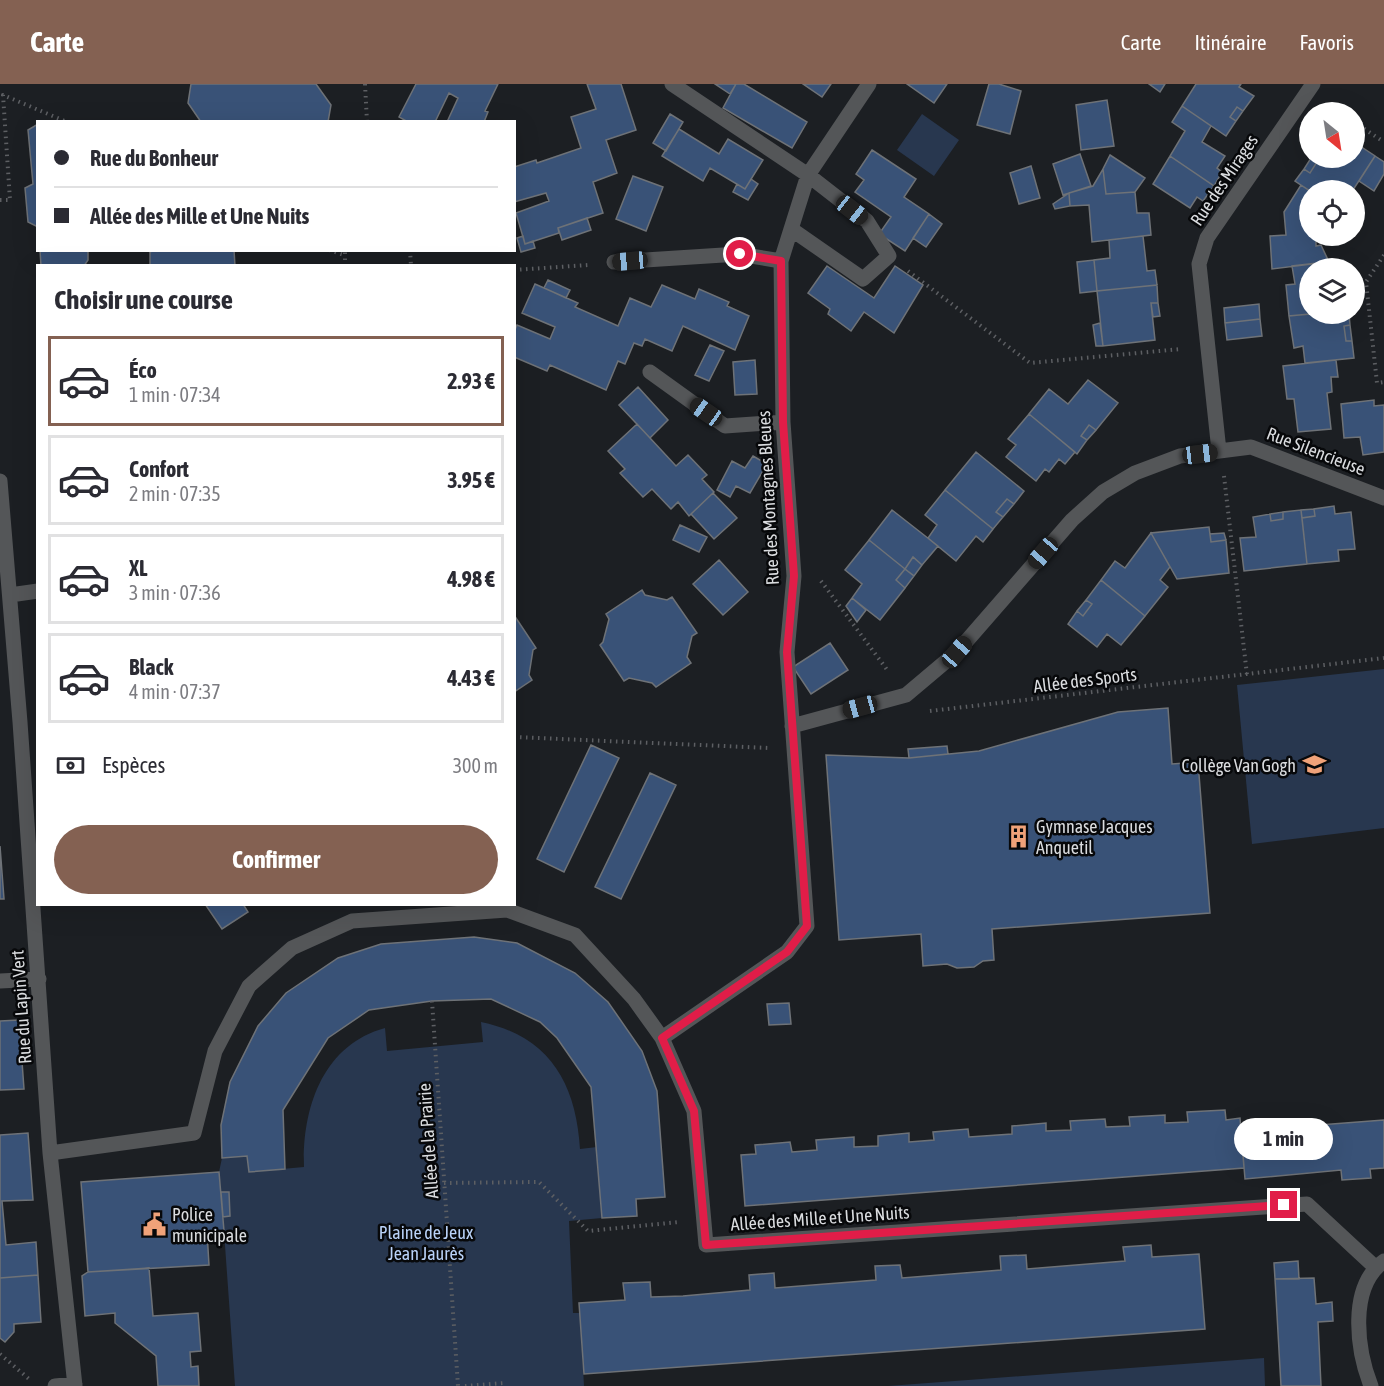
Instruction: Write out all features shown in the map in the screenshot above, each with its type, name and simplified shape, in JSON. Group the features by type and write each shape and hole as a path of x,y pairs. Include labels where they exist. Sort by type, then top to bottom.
{"street":[{"path":"672,84 808,175 867,221 889,256 863,279 791,229"},
{"name":"Rue des Montagnes Bleues","path":"662,1038 787,952 807,926 787,652 794,576 783,422 781,261 808,175 869,84"},
{"name":"Rue des Mirages","path":"1219,451 1199,264 1207,238 1313,84"},
{"path":"614,262 740,254 781,261"},
{"path":"650,372 725,426 783,422"},
{"name":"Rue Silencieuse","path":"792,726 906,695 957,652 1072,519 1103,492 1135,472 1180,456 1251,447 1384,498"},
{"name":"Rue du Lapin Vert","path":"0,481 3,558 10,595 50,1153 75,1385"},
{"path":"10,595 36,591"},
{"name":"Allée des Mille et Une Nuits","path":"50,1153 194,1133 215,1052 249,986 292,948 352,921 507,910 575,935 634,999 662,1038 694,1111 706,1245 1307,1204 1380,1264"},
{"path":"0,981 39,979"},
{"path":"1371,1386 1364,1369 1358,1331 1362,1297 1380,1264"},
{"path":"55,1386 75,1385"}],"path":[{"path":"365,84 367,120"},
{"path":"0,200 10,200 3,95 62,120"},
{"path":"1365,129 1384,142"},
{"path":"1384,255 1366,282 1377,383 1384,382"},
{"path":"889,256 1030,363 1206,346"},
{"path":"516,270 614,262"},
{"path":"1219,451 1229,504 1247,675"},
{"path":"794,576 812,573 819,578 906,695"},
{"name":"Allée des Sports","path":"906,695 925,712 1384,658"},
{"path":"516,737 645,740 794,749"},
{"name":"Allée de la Prairie","path":"432,1001 458,1386"},
{"path":"444,1183 539,1182 588,1231 704,1220"},
{"path":"0,1354 37,1386"},
{"path":"465,1386 504,1383 504,1386"}],"green space":[{"path":"922,114 959,140 934,176 897,150"},
{"path":"1384,669 1384,828 1252,844 1237,685"},
{"name":"Plaine de Jeux Jean Jaurès","path":"481,1022 525,1038 541,1051 565,1084 572,1103 580,1149 597,1147 602,1218 569,1221 573,1313 580,1313 584,1386 235,1386 223,1217 230,1216 229,1192 221,1192 219,1172 222,1158 247,1156 249,1172 304,1167 304,1145 312,1102 331,1064 345,1049 363,1037 385,1028 387,1051 483,1042"},
{"path":"1264,1358 1265,1386 888,1386"}],"building":[{"path":"191,84 316,84 331,105 328,120 200,120 188,103"},
{"path":"416,84 498,84 485,111 488,112 485,120 448,120 458,98 449,93 436,120 404,120 399,117"},
{"path":"587,84 621,84 636,130 606,140 617,173 593,182 603,213 558,228 559,233 525,244 516,213 549,201 546,193 516,201 516,166 536,160 537,163 581,148 571,117 596,109"},
{"path":"715,84 736,84 730,94"},
{"path":"736,84 744,84 807,122 792,148 723,108"},
{"path":"803,84 831,84 822,97"},
{"path":"907,84 947,84 934,103"},
{"path":"989,84 999,84 1021,91 1010,134 977,125"},
{"path":"1149,84 1165,84 1160,92"},
{"path":"1196,84 1241,84 1239,87 1254,96 1243,111 1237,107 1230,117 1236,121 1226,136 1182,106"},
{"path":"1107,100 1114,146 1081,150 1076,105"},
{"path":"1182,106 1211,126 1202,142 1225,156 1217,168 1222,172 1214,186 1170,156 1185,131 1172,122"},
{"path":"1237,107 1243,111 1236,121 1230,117"},
{"path":"670,114 683,122 666,151 653,143"},
{"path":"36,125 36,226 28,222 25,188 33,184 28,130"},
{"path":"679,129 719,154 728,139 763,160 745,189 710,168 703,181 662,156"},
{"path":"1365,149 1375,156 1359,180 1299,180 1299,184 1295,181 1304,169 1310,173 1313,168 1365,168"},
{"path":"872,150 916,179 904,197 929,214 905,251 879,234 891,217 855,192 864,180 856,174"},
{"path":"1080,154 1091,186 1063,195 1053,164"},
{"path":"1110,155 1145,178 1135,192 1106,194 1103,169"},
{"path":"1170,156 1214,186 1203,201 1197,197 1190,208 1153,184"},
{"path":"1375,156 1384,162 1384,174 1374,191 1365,185 1365,180 1360,180"},
{"path":"1031,166 1040,198 1019,204 1010,173"},
{"path":"1305,168 1313,168 1310,173"},
{"path":"1103,169 1106,194 1135,192 1137,213 1149,213 1151,235 1092,242 1089,205 1070,206 1069,193 1093,186"},
{"path":"633,176 663,187 646,231 616,219"},
{"path":"751,179 758,184 748,200 733,192 737,184 745,189"},
{"path":"1299,188 1299,246 1321,246 1327,258 1299,258 1299,266 1272,269 1270,236 1286,235 1284,212"},
{"path":"1069,193 1070,206 1055,209 1053,204"},
{"path":"929,214 942,224 926,247 913,238"},
{"path":"587,218 591,230 562,240 558,228"},
{"path":"523,236 525,244 533,241 535,248 521,252 517,238"},
{"path":"1143,236 1147,271 1155,270 1157,285 1097,291 1094,260 1110,258 1109,240"},
{"path":"40,252 88,252 85,264 41,264"},
{"path":"150,252 234,252 235,264 150,264"},
{"path":"1094,260 1097,291 1080,293 1077,262"},
{"path":"1299,265 1299,315 1289,316 1286,285 1295,284 1292,266"},
{"path":"827,266 874,298 895,266 923,285 894,333 864,312 851,331 828,314 830,309 808,293"},
{"path":"548,280 570,290 566,298 544,288"},
{"path":"535,284 578,303 575,307 618,326 630,298 651,307 662,285 695,299 699,289 729,302 727,306 749,316 735,350 683,326 672,351 645,339 642,346 634,343 625,364 618,361 606,390 550,365 547,371 516,358 517,325 550,339 555,327 522,313"},
{"path":"1157,285 1158,303 1151,303 1155,340 1103,346 1097,291"},
{"path":"1151,303 1158,303 1160,316 1153,317"},
{"path":"1259,304 1260,319 1225,323 1224,308"},
{"path":"1299,315 1299,324 1350,324 1344,326 1346,341 1352,341 1354,358 1305,363 1303,346 1294,348 1289,316"},
{"path":"1260,319 1262,336 1227,340 1225,323"},
{"path":"1100,323 1103,346 1096,346 1093,325"},
{"path":"1350,325 1352,341 1346,341 1344,326"},
{"path":"710,345 724,351 709,381 695,375"},
{"path":"755,360 757,394 735,395 733,362"},
{"path":"1336,360 1338,377 1331,377 1332,392 1327,393 1331,429 1298,432 1294,399 1287,399 1283,366"},
{"path":"1088,380 1118,403 1096,430 1089,425 1081,436 1087,440 1077,454 1029,414 1049,389 1068,404"},
{"path":"638,387 668,420 650,438 619,405"},
{"path":"1374,400 1374,406 1384,405 1384,452 1363,455 1360,437 1344,438 1341,404"},
{"path":"1029,414 1075,452 1065,464 1059,459 1049,472 1045,469 1036,481 1006,457 1016,445 1008,439"},
{"path":"637,424 676,466 688,455 707,475 702,479 714,492 689,516 678,502 671,509 652,489 643,497 620,473 625,469 608,451"},
{"path":"1089,425 1096,430 1087,440 1081,436"},
{"path":"976,452 1024,491 1014,504 1007,499 996,512 1003,517 993,529 945,490"},
{"path":"753,456 767,464 750,493 736,486 730,497 717,490 732,461 745,468"},
{"path":"945,490 993,529 983,542 976,536 956,561 928,538 937,525 925,515"},
{"path":"713,493 737,518 714,539 691,514"},
{"path":"1007,499 1014,504 1003,517 996,512"},
{"path":"1334,506 1335,514 1351,512 1355,549 1338,550 1339,561 1307,564 1302,518 1315,516 1314,509"},
{"path":"1314,509 1315,516 1302,518 1301,510"},
{"path":"892,510 938,546 922,565 913,557 905,569 869,540"},
{"path":"1301,510 1307,564 1244,571 1240,538 1256,537 1253,517 1270,514 1271,521 1283,519 1283,512"},
{"path":"1283,512 1283,519 1271,521 1270,514"},
{"path":"680,525 707,537 699,552 673,540"},
{"path":"1209,527 1211,542 1226,540 1229,573 1177,579 1151,533"},
{"path":"1151,533 1170,567 1160,580 1168,587 1145,616 1101,580 1115,561 1125,568"},
{"path":"1224,533 1226,540 1211,542 1210,534"},
{"path":"869,540 905,569 896,580 905,588 880,620 852,598 862,584 845,570"},
{"path":"913,557 922,565 914,576 905,569"},
{"path":"719,560 748,592 723,615 693,584"},
{"path":"905,569 914,576 905,588 896,580"},
{"path":"1101,580 1145,616 1121,645 1107,634 1097,647 1068,624 1077,611 1083,616 1092,604 1086,600"},
{"path":"642,590 645,595 667,600 672,597 697,633 692,636 687,657 691,663 656,687 652,683 629,678 624,681 600,645 603,642 609,619 606,614"},
{"path":"852,598 866,610 857,622 846,606"},
{"path":"1086,600 1092,604 1083,616 1077,611"},
{"path":"516,618 536,648 533,650 529,675 532,680 516,691"},
{"path":"830,643 848,670 811,694 793,667"},
{"name":"Gymnase Jacques Anquetil","path":"1168,708 1172,764 1198,762 1210,913 992,929 994,960 983,961 974,967 957,968 947,964 923,966 921,934 839,940 826,755 909,758 979,751 1118,712"},
{"path":"591,745 619,758 564,872 537,859"},
{"path":"947,746 948,754 909,758 908,749"},
{"path":"650,773 676,785 621,899 595,887"},
{"path":"0,846 4,899 0,899"},
{"path":"206,906 244,906 248,912 222,929"},
{"path":"474,937 517,943 575,973 608,1002 642,1051 657,1091 665,1197 636,1199 637,1216 602,1218 591,1087 557,1038 540,1022 491,999 432,1001 369,1010 328,1038 283,1110 285,1169 249,1172 247,1156 222,1158 221,1125 230,1082 258,1026 286,993 338,958 381,944"},
{"path":"789,1003 791,1024 769,1025 767,1004"},
{"path":"19,1020 24,1089 0,1090 0,1021"},
{"path":"1225,1110 1226,1120 1240,1118 1244,1168 745,1206 741,1155 756,1154 755,1145 790,1142 792,1152 817,1150 816,1140 854,1137 854,1147 878,1146 878,1136 909,1133 909,1142 934,1140 933,1132 968,1129 969,1137 1012,1134 1012,1126 1046,1123 1046,1131 1071,1130 1070,1121 1105,1119 1106,1127 1130,1126 1129,1117 1165,1115 1165,1123 1188,1122 1187,1112"},
{"path":"1384,1120 1384,1168 1370,1169 1371,1178 1342,1180 1341,1170 1245,1179 1241,1131"},
{"path":"28,1133 33,1200 2,1201 6,1245 36,1242 38,1275 0,1278 0,1135"},
{"name":"Police municipale","path":"219,1172 224,1231 207,1232 209,1265 88,1272 81,1182"},
{"path":"221,1192 229,1192 230,1216 223,1217"},
{"path":"1151,1245 1152,1257 1199,1254 1205,1329 584,1374 579,1303 625,1300 623,1283 650,1282 651,1297 683,1296 750,1290 749,1275 774,1273 775,1288 876,1280 875,1266 900,1265 902,1278 1001,1270 1000,1256 1026,1255 1027,1269 1125,1261 1123,1247"},
{"path":"1298,1261 1299,1279 1275,1279 1274,1263"},
{"path":"149,1268 153,1316 198,1313 201,1351 190,1352 191,1367 198,1366 199,1386 158,1386 156,1356 115,1323 115,1313 85,1316 82,1276 88,1272"},
{"path":"38,1275 41,1322 14,1324 14,1332 5,1342 0,1338 0,1278"},
{"path":"1314,1278 1316,1304 1332,1302 1333,1321 1318,1322 1321,1386 1281,1386 1275,1279"}],"place":[{"name":"Collège Van Gogh","path":"1314,765"},
{"name":"Gymnase Jacques Anquetil","path":"1018,836"},
{"name":"Police municipale","path":"154,1224"}],"route":[{"path":"740,254 781,261 783,422 794,576 787,652 807,926 787,952 719,1001 662,1038 694,1111 706,1245 1284,1205"}]}
